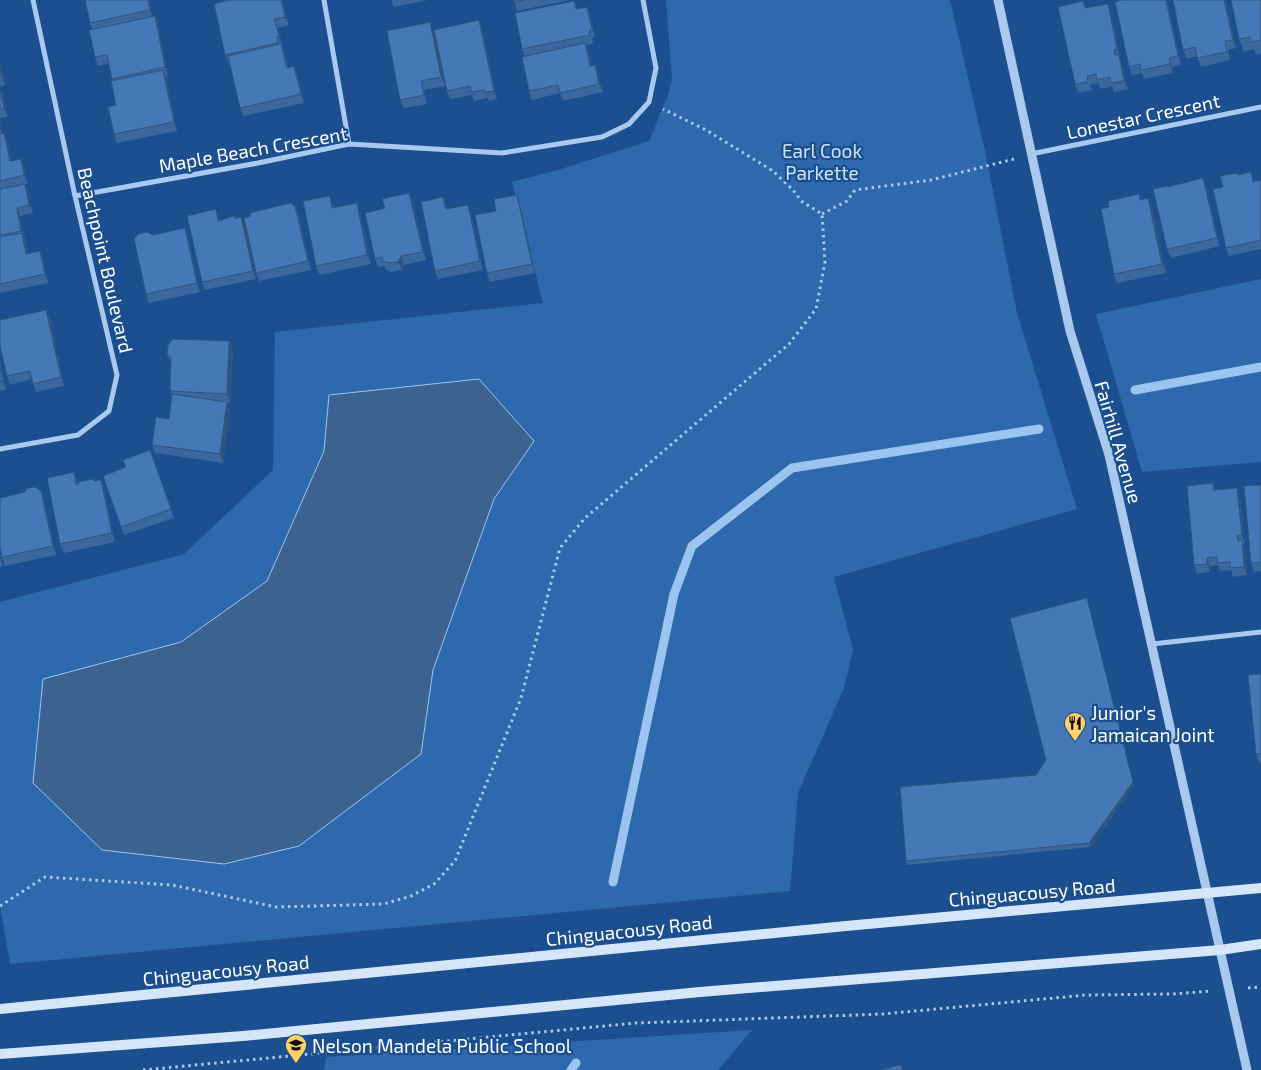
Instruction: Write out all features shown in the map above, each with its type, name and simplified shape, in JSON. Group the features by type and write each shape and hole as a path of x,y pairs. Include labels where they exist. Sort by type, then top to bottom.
{"main road":[{"name":"Chinguacousy Road","path":"0,1010 836,927 1261,888"},
{"path":"0,1054 243,1036 710,991 1220,950 1261,944"}],"street":[{"name":"Beachpoint Boulevard","path":"0,449 78,435 109,411 117,375 75,196 33,0"},
{"path":"324,0 349,144"},
{"path":"643,0 656,68 649,102"},
{"name":"Fairhill Avenue","path":"998,0 1070,331 1109,455 1247,1070"},
{"name":"Maple Beach Crescent","path":"75,196 258,163 349,144 502,154 602,137 629,124 649,102"},
{"name":"Lonestar Crescent","path":"1030,154 1261,107"},
{"path":"1152,644 1261,632"}],"path":[{"path":"649,102 706,130 773,171 793,190 801,201 822,214"},
{"path":"822,214 847,201 855,190 931,180 1030,154"},
{"path":"0,906 45,877 172,885 276,907 384,904 411,896 434,884 455,861 521,698 560,548 585,518 790,344 816,309 825,262 822,214"},
{"path":"143,1070 636,1023 883,1014 1086,995 1193,993"}],"green space":[{"name":"Earl Cook Parkette","path":"666,0 950,0 985,151 1017,313 1077,509 834,577 853,650 844,688 798,793 790,891 10,964 0,905 0,602 184,554 273,470 275,332 543,303 512,182 558,170 649,141 668,95 672,79"},
{"path":"1261,279 1261,462 1142,472 1096,314"},
{"path":"752,1030 718,1070 324,1070 326,1057"}],"shaded area":[{"path":"479,379 534,441 494,499 433,670 421,754 299,846 224,864 102,850 33,783 43,679 181,642 267,581 324,451 329,395"}],"building":[{"path":"85,0 148,0 150,10 90,23"},
{"path":"230,0 281,0 285,17 274,19 279,37 277,37 278,43 225,55 214,4"},
{"path":"1122,0 1166,0 1178,56 1169,58 1170,64 1141,70 1140,64 1129,67 1115,2"},
{"path":"1173,0 1224,0 1233,40 1225,41 1227,52 1197,58 1195,47 1183,50"},
{"path":"1231,0 1261,0 1261,40 1252,42 1250,37 1239,39"},
{"path":"574,1 576,9 587,7 592,29 589,30 590,35 522,49 515,13"},
{"path":"1083,1 1085,8 1108,4 1117,49 1114,50 1115,55 1119,54 1124,81 1111,83 1110,77 1097,80 1096,74 1087,76 1088,82 1075,84 1058,7"},
{"path":"155,16 165,67 112,79 107,55 95,57 89,30"},
{"path":"479,20 494,91 471,92 470,86 447,91 434,30"},
{"path":"430,22 441,77 421,81 424,95 400,100 387,31"},
{"path":"585,43 590,66 595,65 599,84 560,93 558,85 529,91 522,57"},
{"path":"281,44 287,68 294,66 301,94 240,108 228,56"},
{"path":"163,70 174,122 114,134 108,107 116,105 111,81"},
{"path":"0,88 4,108 0,109"},
{"path":"4,133 10,161 21,159 24,175 0,181 0,134"},
{"path":"1251,172 1253,182 1261,180 1261,240 1226,248 1213,189 1223,187 1220,176"},
{"path":"1203,178 1217,238 1167,249 1153,189"},
{"path":"25,184 29,205 17,208 21,231 0,235 0,189"},
{"path":"409,193 423,252 401,256 398,262 388,263 383,261 382,257 375,259 365,213 385,208 382,199"},
{"path":"1139,194 1140,200 1148,198 1162,264 1114,274 1101,209 1109,207 1108,201"},
{"path":"517,195 532,264 487,273 475,215 496,211 494,199"},
{"path":"330,196 332,208 357,203 367,255 316,266 303,201"},
{"path":"443,197 446,209 468,205 480,261 435,271 421,202"},
{"path":"290,203 295,206 308,261 256,273 244,218 251,216 250,213"},
{"path":"216,209 218,221 234,216 235,219 241,217 253,271 202,282 187,216"},
{"path":"185,228 197,283 146,294 134,239 138,234 147,232 153,235"},
{"path":"22,233 26,254 40,251 45,274 0,284 0,237"},
{"path":"46,310 61,377 33,384 30,371 7,376 0,346 0,320"},
{"path":"173,339 229,341 227,394 170,391 171,357 167,354 168,345"},
{"path":"0,368 3,381 0,382"},
{"path":"172,394 227,402 220,454 152,445 156,417 169,419"},
{"path":"150,450 171,509 121,527 103,476 126,467 123,460"},
{"path":"74,472 76,484 93,479 94,481 101,480 112,533 60,544 47,478"},
{"path":"1213,483 1213,490 1237,488 1242,535 1237,536 1238,541 1242,540 1244,567 1230,568 1230,562 1217,563 1217,557 1207,558 1207,564 1194,565 1187,486"},
{"path":"1261,485 1261,562 1251,563 1244,486"},
{"path":"35,487 41,491 53,546 2,557 0,548 0,498 25,492 27,488"},
{"path":"1087,598 1133,782 1089,843 906,861 900,787 1036,775 1046,760 1010,618"},
{"path":"1261,674 1261,753 1256,754 1248,675"},
{"path":"901,1065 902,1070 880,1070"}],"waterway":[{"path":"1135,390 1261,367"},
{"path":"613,882 674,594 692,546 792,468 1039,429"},
{"path":"571,1070 576,1063"}],"place":[{"name":"Junior's Jamaican Joint","path":"1075,742"},
{"name":"Nelson Mandela Public School","path":"296,1064"}]}
